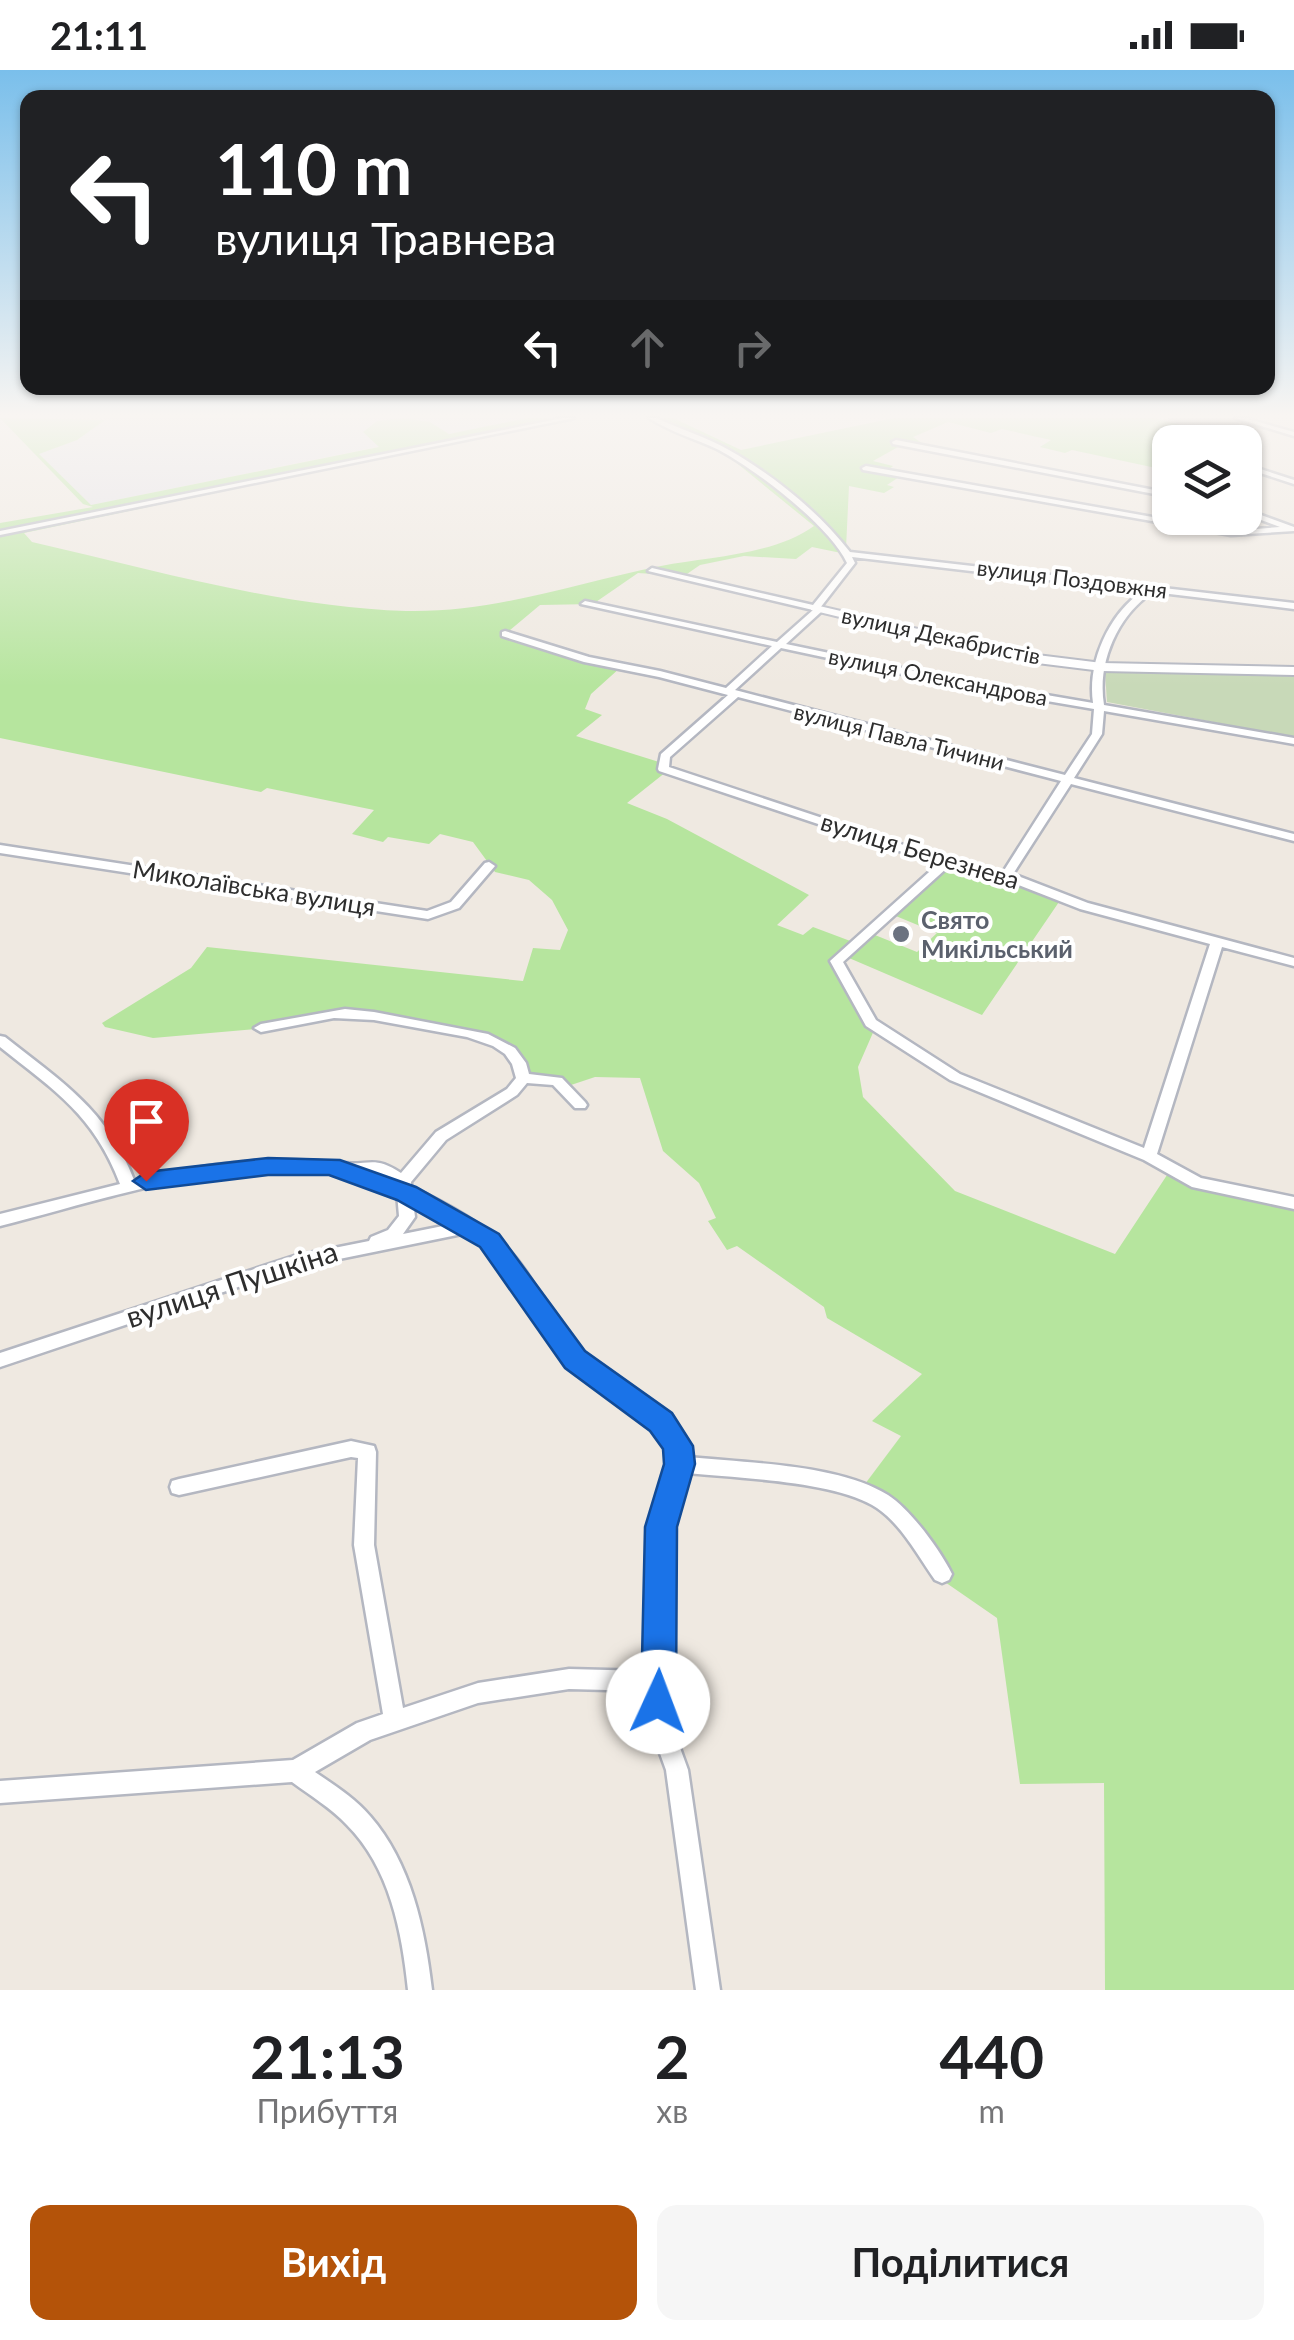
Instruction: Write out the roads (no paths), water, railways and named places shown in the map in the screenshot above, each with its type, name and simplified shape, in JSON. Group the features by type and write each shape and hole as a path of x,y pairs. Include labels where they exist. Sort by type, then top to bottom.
{"street":[{"path":"0,533 126,508"},
{"path":"731,694 816,609 848,571 850,554 795,508"},
{"path":"1091,508 1230,532 1293,530"},
{"path":"1262,518 1293,530"},
{"name":"вулиця Поздовжня","path":"850,554 1294,606"},
{"name":"вулиця Декабристів","path":"652,571 1005,654 1102,667 1294,671"},
{"path":"1114,586 1132,600"},
{"path":"1006,876 1097,734 1100,708 1096,678 1102,667 1100,661 1132,600 1152,590"},
{"name":"вулиця Олександрова","path":"585,604 1100,708 1294,740"},
{"name":"вулиця Павла Тичини","path":"504,634 586,660 1294,838"},
{"name":"вулиця Березнева","path":"731,694 665,756 663,769 946,863 1006,876 1084,906 1294,962"},
{"name":"Миколаївська вулиця","path":"0,848 428,915 455,905 489,866"},
{"path":"946,863 836,961 863,1012 918,1057 986,1093 1149,1156 1197,1183 1294,1203"},
{"path":"1149,1156 1217,943"},
{"path":"261,1028 324,1015 382,1016 484,1036 508,1051 523,1078"},
{"path":"0,1040 50,1076 108,1136 118,1150 128,1184"},
{"path":"523,1078 557,1081 580,1105"},
{"path":"372,1243 402,1226 409,1207 405,1187 442,1136 512,1092 523,1078"},
{"path":"0,1220 107,1195 128,1184 268,1166 341,1168 405,1187 490,1240 575,1360 669,1430 678,1446 680,1464 661,1527 656,1681 660,1724 677,1770 708,1990"},
{"name":"вулиця Пушкіна","path":"0,1360 294,1262 372,1243 418,1241 468,1227"},
{"path":"179,1488 350,1449 366,1452 364,1545 395,1720"},
{"path":"680,1464 808,1481 871,1495 895,1513 942,1574"},
{"path":"0,1792 295,1771 366,1731 478,1693 569,1680 656,1681"},
{"path":"295,1771 361,1822 372,1838 408,1921 420,1990"}],"place":[{"name":"Свято Микільський","path":"901,934"}]}
